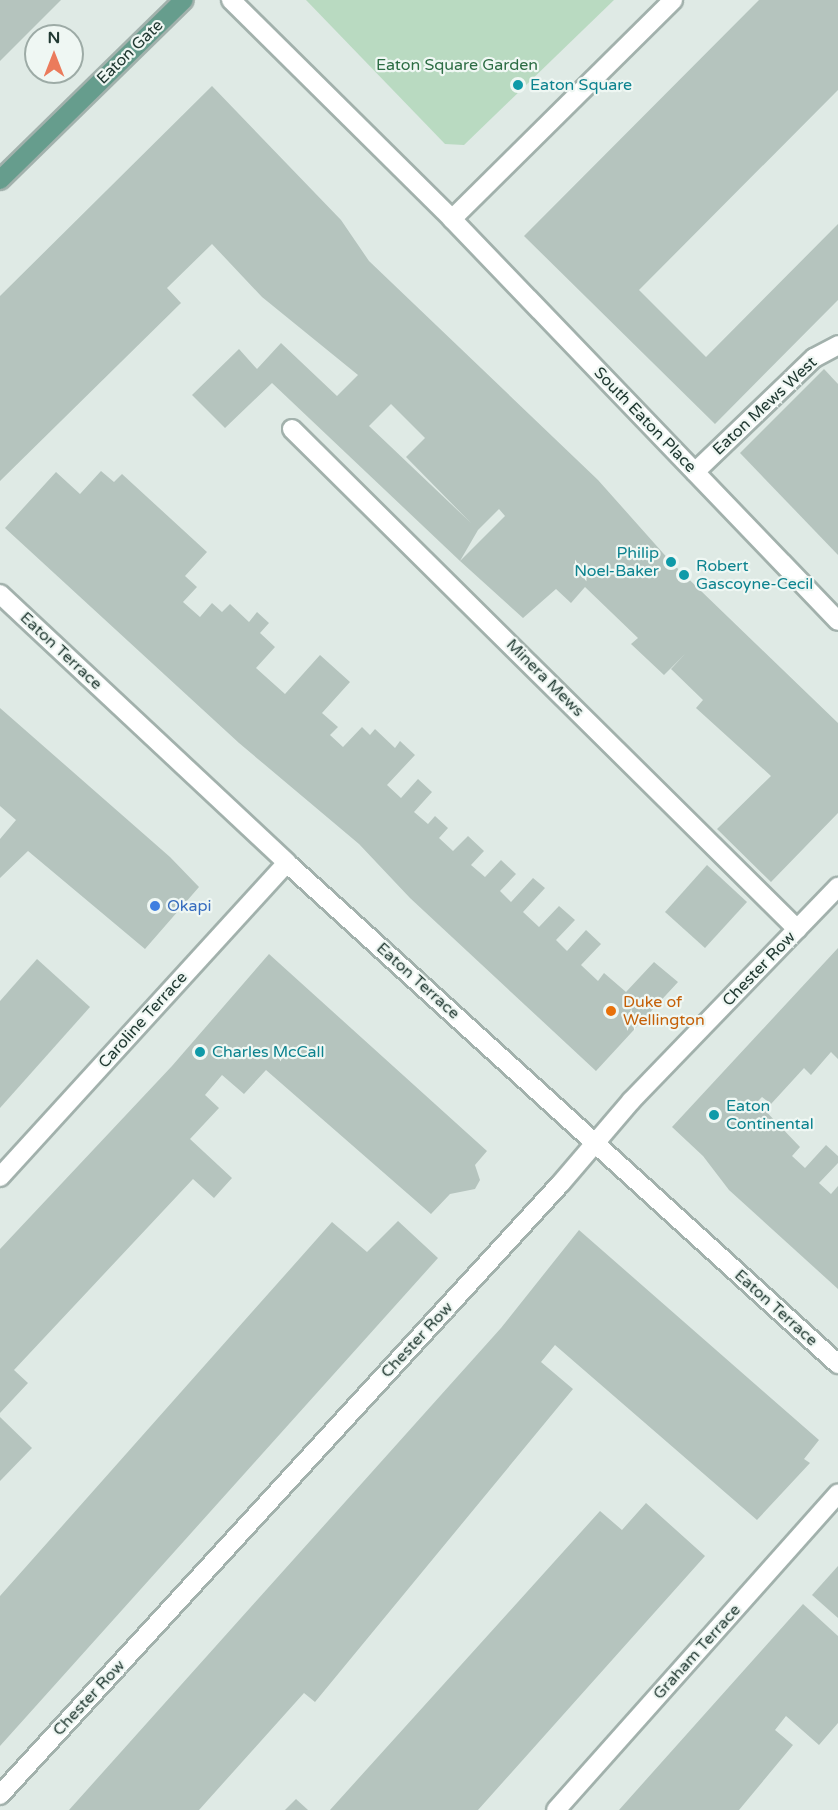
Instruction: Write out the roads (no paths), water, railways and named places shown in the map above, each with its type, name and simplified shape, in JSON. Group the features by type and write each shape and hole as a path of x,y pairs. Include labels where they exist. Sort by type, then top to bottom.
{"main road":[{"name":"Eaton Gate","path":"0,180 184,0"}],"street":[{"path":"231,0 452,219 673,0"},
{"name":"South Eaton Place","path":"452,219 838,621"},
{"name":"Eaton Mews West","path":"694,472 814,358 838,345"},
{"name":"Minera Mews","path":"292,429 797,929"},
{"name":"Eaton Terrace","path":"0,594 287,863 838,1364"},
{"name":"Caroline Terrace","path":"0,1177 287,863"},
{"name":"Chester Row","path":"0,1795 596,1144 631,1101 838,887"},
{"name":"Graham Terrace","path":"556,1810 838,1494"}],"place":[{"name":"Eaton Square","path":"518,85"},
{"name":"Philip Noel-Baker","path":"671,562"},
{"name":"Robert Gascoyne-Cecil","path":"684,575"},
{"name":"Okapi","path":"155,906"},
{"name":"Duke of Wellington","path":"611,1011"},
{"name":"Charles McCall","path":"200,1052"},
{"name":"Eaton Continental","path":"714,1115"}],"park label":[{"name":"Eaton Square Garden","path":"457,65"}]}
